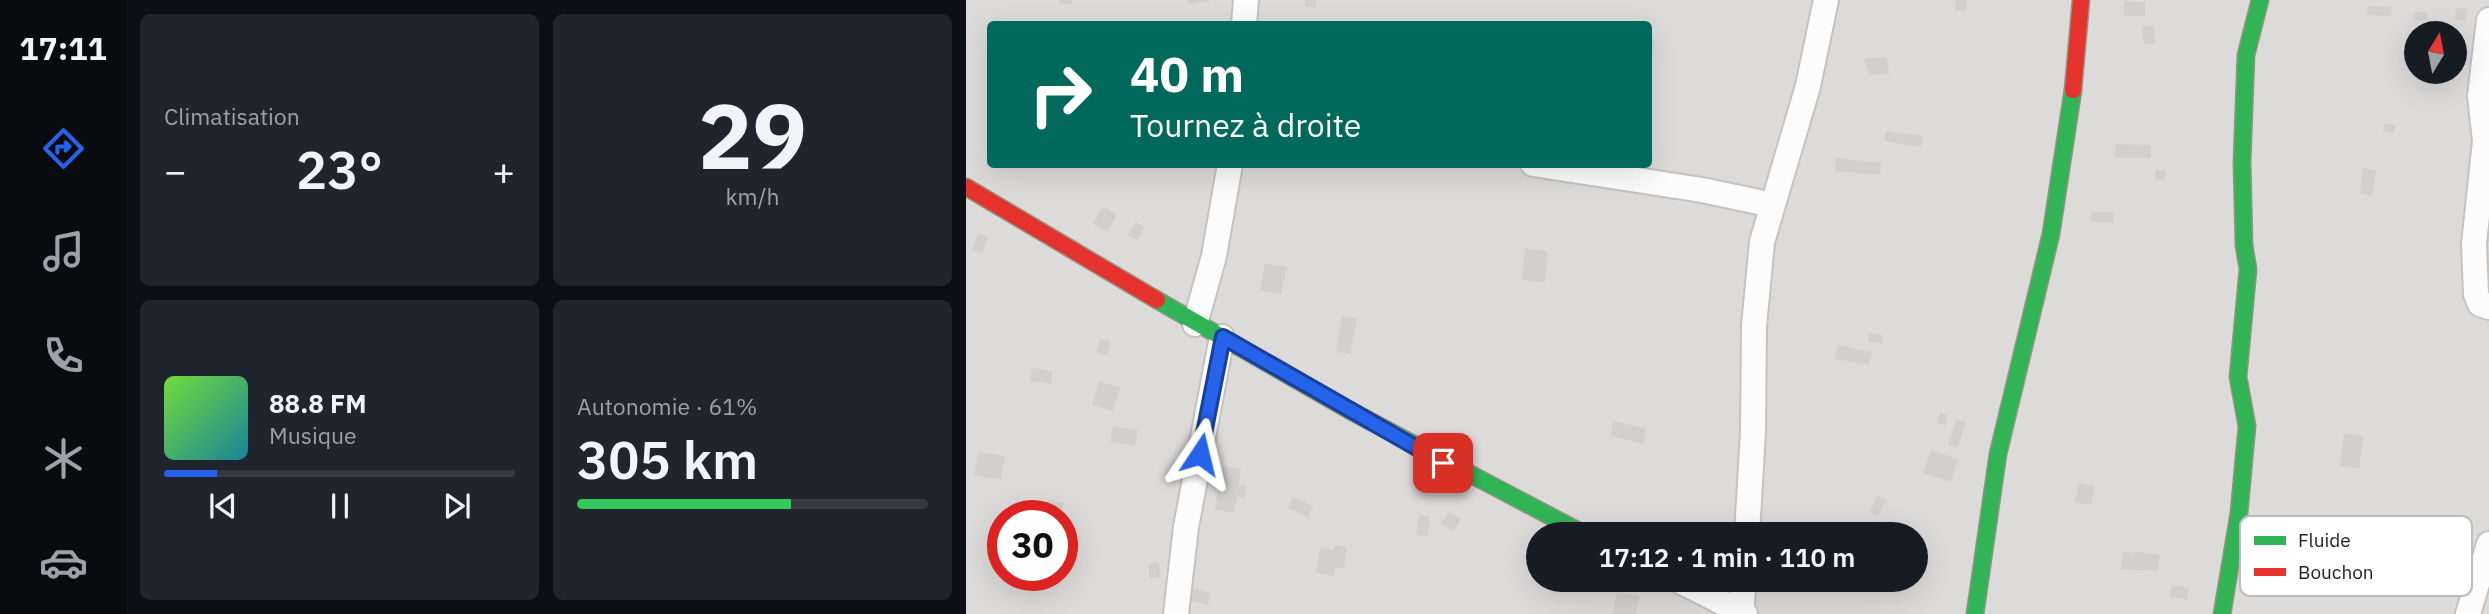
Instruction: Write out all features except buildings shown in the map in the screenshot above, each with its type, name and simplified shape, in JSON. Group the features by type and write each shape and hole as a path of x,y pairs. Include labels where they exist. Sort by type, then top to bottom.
{"street":[{"path":"1244,21 1246,0"},
{"path":"1748,522 1753,432 1754,326 1762,242 1808,86 1826,0"},
{"path":"1975,614 1998,454 2050,244 2078,60 2081,0"},
{"path":"2222,614 2239,513 2247,426 2238,377 2248,269 2241,201 2242,162 2246,55 2260,0"},
{"path":"2489,20 2480,96 2486,141 2474,244 2476,294 2480,304 2489,307"},
{"path":"1195,324 1214,256 1229,168"},
{"path":"1559,168 1702,190 1773,205"},
{"path":"966,187 1195,324 1223,337 1443,463 1560,522"},
{"path":"1176,614 1186,527 1223,337"},
{"path":"2469,614 2489,544"},
{"path":"1701,592 1743,614 1744,592"}],"shaded area":[{"path":"966,0 2489,0 2489,614 966,614"}],"traffic: fast":[{"path":"2222,614 2239,513 2247,426 2238,377 2248,269 2244,245 2242,162 2246,55 2260,0"},
{"path":"1975,614 1998,454 2051,234 2073,90"},
{"path":"1157,300 1349,410 1561,522"}],"traffic: jam":[{"path":"2073,90 2081,0"},
{"path":"966,187 1157,300"}],"route":[{"path":"1200,454 1223,337 1443,463"}]}
